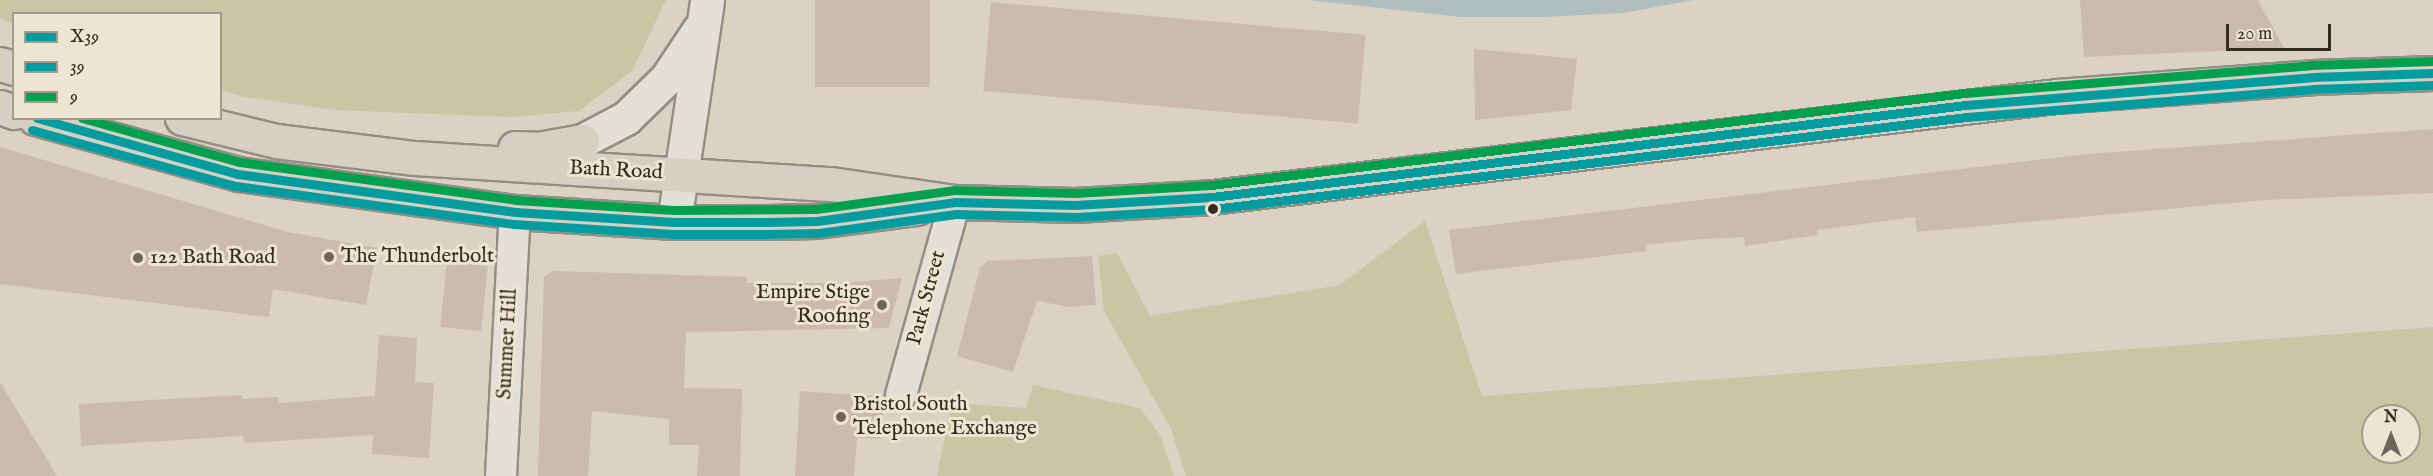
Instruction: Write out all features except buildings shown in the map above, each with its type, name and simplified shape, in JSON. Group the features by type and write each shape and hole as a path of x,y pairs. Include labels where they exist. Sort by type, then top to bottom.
{"highway":[{"name":"Bath Road","path":"190,120 276,141 415,158 831,184 955,202 1075,205 1212,197 1977,104 2312,77 2433,73"},
{"name":"Bath Road","path":"42,120 237,174 516,213 674,222 817,221 955,202"},
{"name":"Bath Road","path":"276,141 538,149 582,141"}],"street":[{"path":"582,141 626,118 667,78 705,12"},
{"path":"674,222 705,12"},
{"name":"Park Street","path":"901,395 955,202"},
{"name":"Summer Hill","path":"501,476 516,213"}],"shaded area":[{"path":"0,0 666,0 632,71 579,111 510,117 334,110 240,96 222,90 222,12 12,12 12,24 0,18"},
{"path":"1307,0 1694,0 1623,13 1542,17 1460,17"},
{"path":"1425,221 1482,396 2433,327 2433,476 1186,476 1171,429 1104,311 1098,256 1117,253 1150,316 1340,285"},
{"path":"1033,385 1140,408 1160,435 1174,476 937,476 952,403 1026,408"}],"transit line":[{"name":"9","path":"89,120 240,162 516,200 674,210 816,209 954,190 1075,193 1211,185 1965,93 2311,65 2433,61"},
{"name":"X39","path":"44,120 238,174 515,212 674,222 817,221 955,202 1075,205 1212,197 1966,105 2312,77 2433,73"},
{"name":"39","path":"32,130 236,186 514,224 673,234 766,234 819,233 956,214 1076,217 1213,209 1967,117 2313,89 2433,85"}],"place":[{"name":"The Thunderbolt","path":"329,257"},
{"name":"122 Bath Road","path":"138,258"},
{"name":"Empire Stige Roofing","path":"882,305"},
{"name":"Bristol South Telephone Exchange","path":"841,417"}]}
